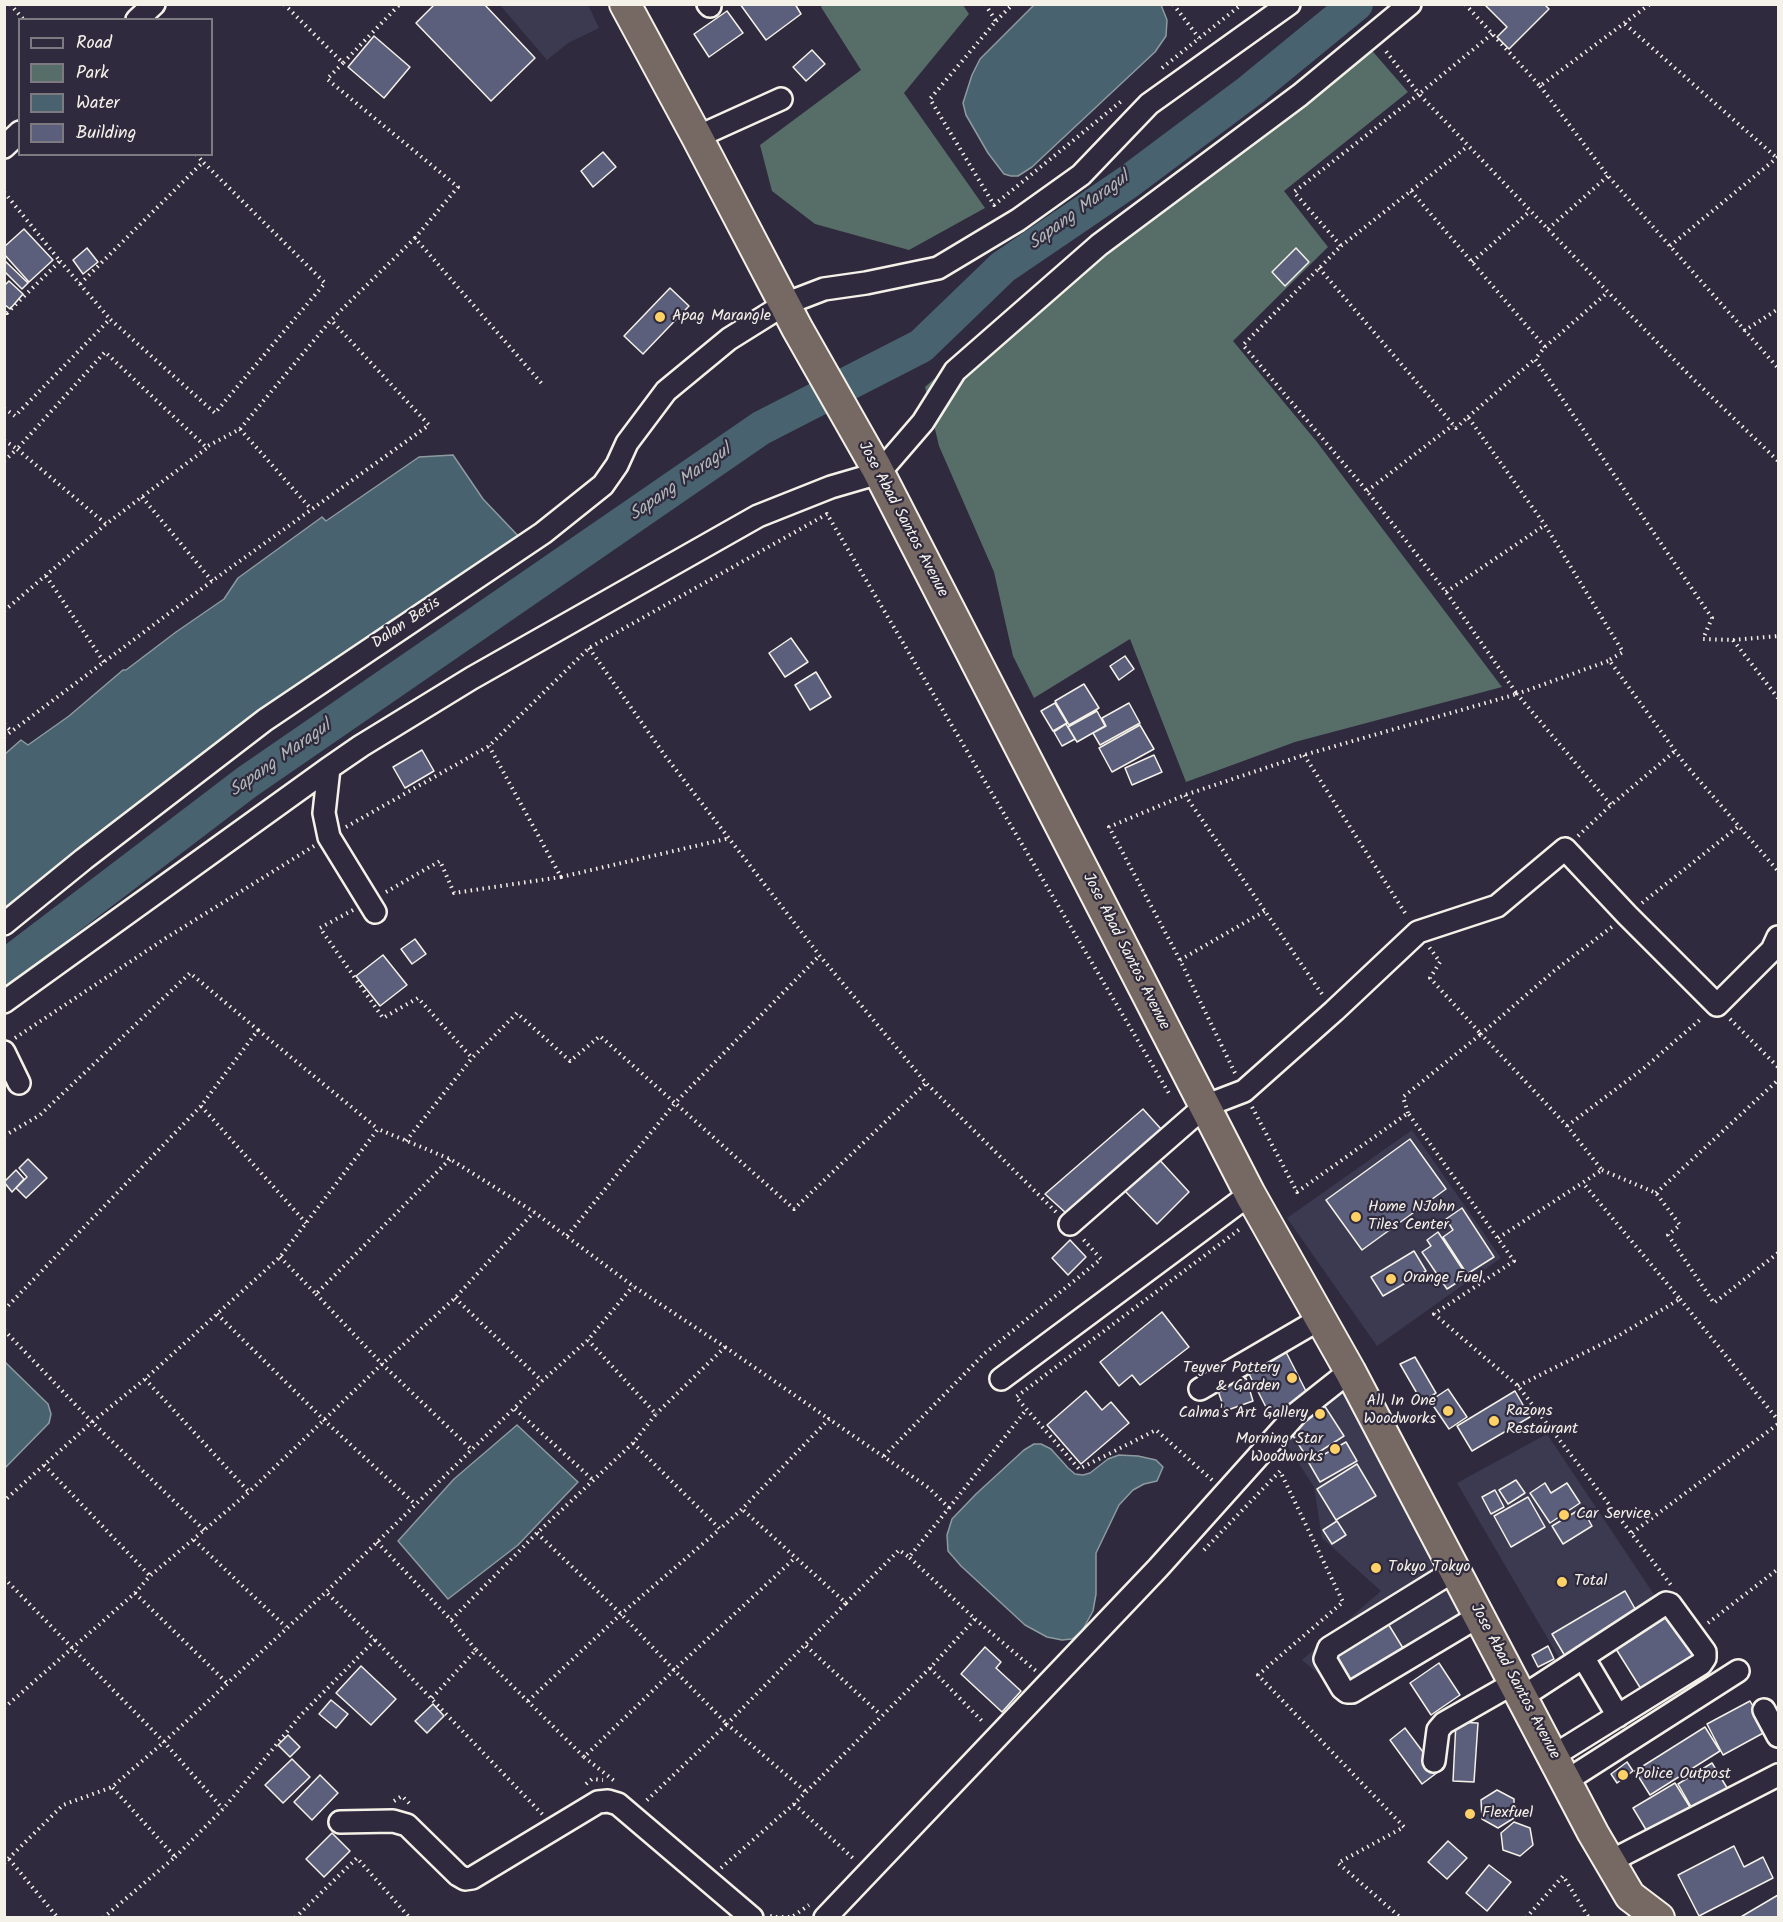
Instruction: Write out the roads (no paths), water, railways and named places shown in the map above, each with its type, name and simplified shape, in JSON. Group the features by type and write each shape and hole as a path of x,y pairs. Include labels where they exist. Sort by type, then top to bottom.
{"highway":[{"name":"Jose Abad Santos Avenue","path":"625,4 698,137 791,316 878,470 1195,1114 1242,1200 1320,1319 1350,1371 1631,1907 1659,1917"}],"street":[{"path":"139,18 154,4"},
{"name":"Dalan Betis","path":"4,924 84,858 266,720 543,533 603,485 617,465 627,443 666,391 729,339 791,316 824,289 866,284 938,268 1018,220 1081,175 1149,104 1289,4"},
{"path":"4,1002 329,768 472,678 758,516 878,470 923,422 955,371 1099,245 1300,95 1410,4"},
{"path":"698,137 781,99"},
{"path":"4,147 18,134"},
{"path":"329,768 324,813 329,837 371,907"},
{"path":"1070,1224 1195,1114 1244,1091 1418,932 1497,906 1565,849 1717,1005 1772,950 1779,937"},
{"path":"9,1045 9,1064 20,1083"},
{"path":"1001,1379 1242,1200"},
{"path":"1200,1389 1320,1319"},
{"path":"818,1911 1158,1568 1297,1413 1350,1371"},
{"path":"1455,1570 1329,1648 1325,1659 1342,1688 1347,1692 1352,1692 1479,1616"},
{"path":"1434,1761 1438,1730 1444,1723 1518,1690 1583,1657 1666,1603 1670,1604 1705,1652 1705,1658 1701,1664 1618,1716 1559,1769"},
{"path":"1583,1657 1618,1716"},
{"path":"1559,1769 1738,1671"},
{"path":"1764,1710 1779,1736"},
{"path":"1609,1862 1779,1775"},
{"path":"340,1822 393,1821 407,1825 458,1875 465,1879 472,1878 598,1802 608,1801 618,1804 758,1915"}],"water":[{"path":"1035,4 1161,5 1167,20 1166,36 1155,52 1032,167 1018,176 1011,176 1004,174 988,153 966,115 963,103 980,59"},
{"path":"453,455 483,499 523,541 275,712 174,776 82,845 5,911 5,754 21,740 28,745 69,716 123,670 224,599 238,578 322,517 326,521 419,457"},
{"path":"5,1362 48,1404 51,1414 49,1423 5,1468"},
{"path":"517,1425 578,1482 518,1545 448,1599 398,1541 454,1479"},
{"path":"1034,1444 1041,1444 1051,1449 1075,1474 1090,1473 1108,1459 1119,1455 1156,1460 1163,1467 1157,1481 1133,1490 1119,1505 1096,1553 1096,1594 1093,1611 1082,1631 1072,1639 1047,1637 1025,1625 961,1566 948,1551 947,1535 952,1519 1024,1450"}],"waterway":[{"name":"Sapang Maragul","path":"4,967 247,782 761,428 921,346 1003,267 1128,182 1251,90 1356,4"}],"place":[{"name":"Apag Marangle","path":"660,317"},
{"name":"Home NJohn Tiles Center","path":"1356,1217"},
{"name":"Orange Fuel","path":"1391,1279"},
{"name":"Teyver Pottery & Garden","path":"1292,1378"},
{"name":"All In One Woodworks","path":"1448,1411"},
{"name":"Calma's Art Gallery","path":"1320,1414"},
{"name":"Razons Restaurant","path":"1494,1421"},
{"name":"Morning Star Woodworks","path":"1335,1449"},
{"name":"Car Service","path":"1564,1515"},
{"name":"Tokyo Tokyo","path":"1376,1568"},
{"name":"Total","path":"1562,1582"},
{"name":"Police Outpost","path":"1623,1775"},
{"name":"Flexfuel","path":"1470,1814"}]}
